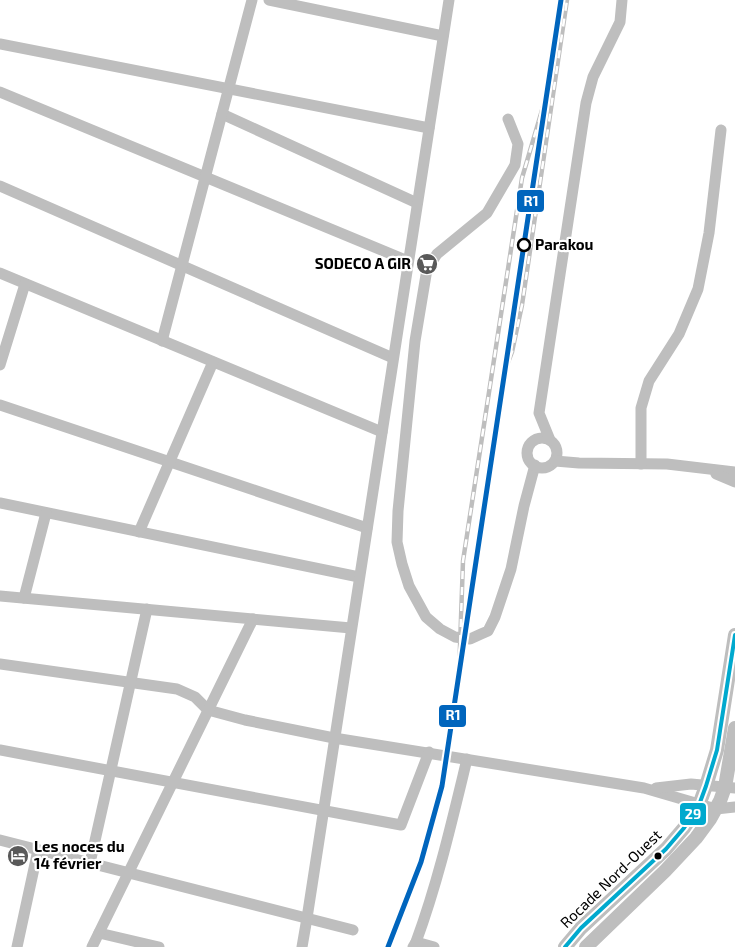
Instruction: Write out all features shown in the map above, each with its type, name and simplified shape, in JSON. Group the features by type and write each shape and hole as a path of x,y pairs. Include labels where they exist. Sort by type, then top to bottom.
{"main road":[{"name":"Rocade Nord-Ouest","path":"565,947 581,928 666,849 684,828 699,805 716,750 735,635"},
{"name":"Rocade Nord-Ouest","path":"586,947 665,871 696,838 716,809 730,787 735,728"}],"street":[{"path":"162,341 252,0"},
{"path":"269,0 443,36"},
{"path":"302,947 449,0"},
{"path":"555,461 557,450 550,440 539,413 586,104 593,77 620,22 622,0"},
{"path":"0,44 429,128"},
{"path":"0,92 408,261"},
{"path":"222,114 417,203"},
{"path":"508,119 518,144 515,165 487,213 437,254 427,269 416,341 398,511 397,542 409,586 426,617 454,638 470,639 488,631 495,618 512,569 534,465 528,455 529,447 538,439 550,440"},
{"path":"641,464 642,408 649,381 679,334 698,289 709,233 721,130"},
{"path":"0,186 182,264 393,358"},
{"path":"0,274 382,432"},
{"path":"0,365 25,284"},
{"path":"139,532 213,362"},
{"path":"0,405 367,528"},
{"path":"534,465 547,467 555,461 693,466 735,472"},
{"path":"693,466 724,476 735,482"},
{"path":"0,503 359,578"},
{"path":"24,598 46,513"},
{"path":"0,596 351,628"},
{"path":"90,863 147,609"},
{"path":"92,947 253,619"},
{"path":"0,664 177,689 195,697 208,710 245,720 334,738 644,788 716,809 735,807"},
{"path":"0,750 401,825 429,752"},
{"path":"434,947 415,945 441,868 466,759"},
{"path":"691,784 704,776 713,762"},
{"path":"644,788 691,784 730,787"},
{"path":"0,840 353,930"},
{"path":"17,947 38,850"},
{"path":"99,933 159,947"}],"railway":[{"path":"504,373 512,352 522,305 567,0"},
{"path":"459,675 463,561 522,178 548,90"}],"transit line":[{"name":"R1","path":"388,947 421,862 442,786 561,0"},
{"name":"29","path":"565,947 581,928 666,849 684,828 699,805 717,750 735,635"}],"place":[{"name":"Parakou","path":"524,245"},
{"name":"SODECO A GIR","path":"427,264"},
{"name":"Les noces du 14 février","path":"18,856"}]}
